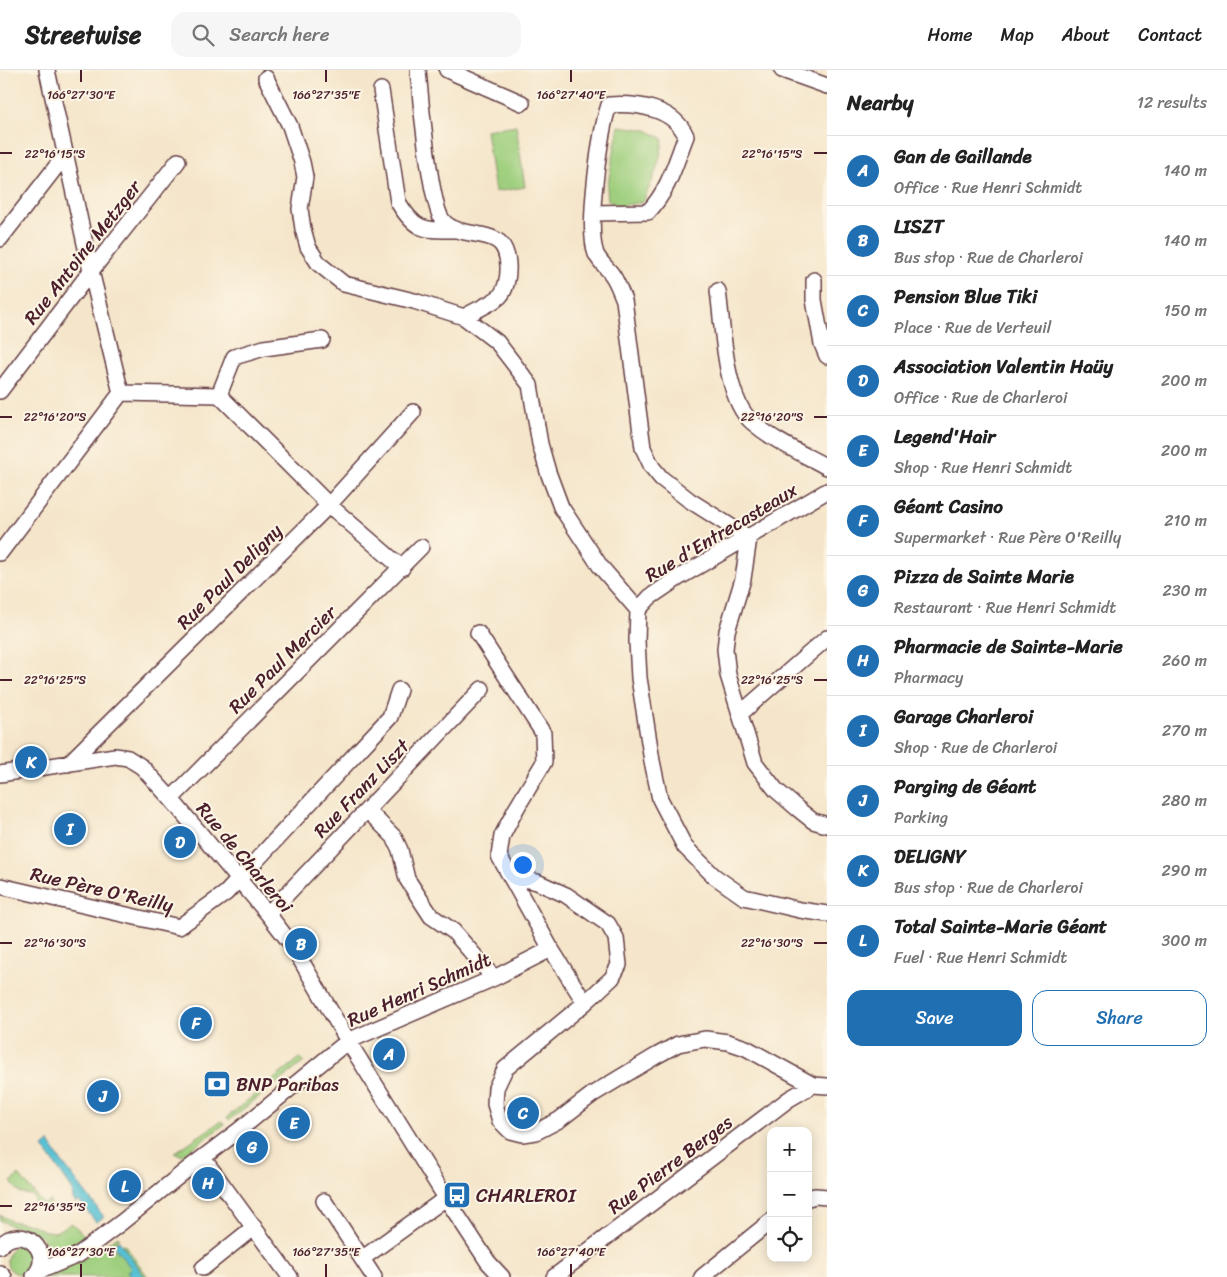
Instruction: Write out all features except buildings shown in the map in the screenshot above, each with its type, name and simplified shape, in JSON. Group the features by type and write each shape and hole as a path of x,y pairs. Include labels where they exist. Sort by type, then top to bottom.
{"street":[{"path":"47,70 91,271 121,393"},
{"path":"418,70 432,185 443,220 457,230"},
{"path":"447,70 522,102"},
{"path":"782,70 827,86"},
{"path":"266,78 290,126 302,162 305,177 300,209 303,229 308,247 319,264 344,284 414,301 464,317 497,342 530,385 540,444 561,507 600,566 638,610 639,678 652,761 660,799 685,847 714,876 744,897 827,914"},
{"path":"381,90 398,202 407,218 425,230 457,230 497,240 504,249 508,261 509,276 500,296 464,317"},
{"path":"593,213 648,212 658,202 665,190 686,136 673,120 664,113 641,106 610,105 604,122 593,213 592,232 596,252 602,266 616,280 624,300 643,448 652,467 661,478 688,500 749,538 743,579 727,631 725,649 728,675 755,763 776,790 813,821 827,825"},
{"path":"0,239 66,154"},
{"name":"Rue Antoine Metzger","path":"0,391 91,271 178,162"},
{"path":"814,280 814,300 822,344 827,356"},
{"path":"718,290 730,385 740,407 750,421 776,439 827,467"},
{"path":"219,395 234,357 264,348 322,340"},
{"path":"121,393 219,395 329,505 402,568"},
{"path":"0,554 121,393"},
{"name":"Rue Paul Deligny","path":"68,764 329,505 413,412"},
{"name":"Rue d'Entrecasteaux","path":"638,610 650,597 678,578 827,491"},
{"name":"Rue Paul Mercier","path":"171,799 421,547"},
{"path":"478,633 543,732 544,762 516,808 502,836 498,856 551,949 585,1003"},
{"path":"740,713 827,638"},
{"name":"Rue Franz Liszt","path":"268,914 482,689"},
{"path":"238,880 390,717 399,690"},
{"name":"Rue de Charleroi","path":"0,774 115,756 128,758 142,767 268,914 292,945 348,1042 446,1198 488,1262 502,1277"},
{"path":"368,811 394,837 400,850 407,879 431,916 453,931 494,978"},
{"path":"511,876 537,882 566,895 608,924 616,938 619,964 612,978 585,1003 505,1068 496,1088 495,1104 500,1121 510,1131 522,1134 536,1132 558,1120 593,1094 678,1044 705,1039 728,1042 746,1048 820,1085"},
{"name":"Rue Père O'Reilly","path":"0,886 179,927 226,893 238,880"},
{"name":"Rue Henri Schmidt","path":"35,1275 78,1255 282,1096 348,1042 494,978 551,949"},
{"path":"784,1102 790,1090 791,1072"},
{"name":"Rue Pierre Berges","path":"554,1277 784,1102 820,1085"},
{"path":"203,1158 290,1277"},
{"path":"812,1197 827,1197"},
{"path":"363,1258 446,1198"},
{"path":"324,1201 374,1277"},
{"path":"702,1277 767,1224"},
{"path":"203,1268 254,1227"},
{"path":"0,1246 6,1240 13,1237 26,1237 31,1240 40,1252 42,1259 35,1275"},
{"name":"Rue Henri Schmidt","path":"31,1240 48,1251 57,1254 97,1240"},
{"path":"0,1273 4,1277"}],"green space":[{"path":"516,125 525,187 495,192 486,130"},
{"path":"619,126 647,130 663,139 658,164 643,202 620,206 608,201 607,188"},
{"path":"300,1058 304,1062 229,1120 227,1117"},
{"path":"221,1121 225,1124 183,1155 174,1153"},
{"path":"19,1175 43,1204 50,1201 50,1209 47,1210 35,1203 34,1196 20,1193 11,1182"},
{"path":"0,1215 11,1221 30,1224 45,1231 55,1232 72,1223 85,1236 62,1250 49,1247 41,1236 29,1229 12,1226 0,1220"},
{"path":"118,1236 119,1239 110,1246 113,1251 124,1244 148,1277 47,1277 79,1262"},
{"path":"17,1244 28,1246 36,1260 28,1274 14,1272 8,1265 8,1255"}],"water":[{"path":"49,1142 61,1161 104,1217 96,1222 79,1201 76,1203 73,1199 72,1189 43,1147"},
{"path":"119,1241 145,1277 131,1277 127,1272 131,1268 113,1245"}],"place":[{"name":"DELIGNY","path":"31,762"},
{"name":"Garage Charleroi","path":"70,829"},
{"name":"Association Valentin Haüy","path":"180,842"},
{"name":"LISZT","path":"301,944"},
{"name":"Géant Casino","path":"196,1023"},
{"name":"Gan de Gaillande","path":"389,1054"},
{"name":"BNP Paribas","path":"217,1084"},
{"name":"Parging de Géant","path":"103,1096"},
{"name":"Pension Blue Tiki","path":"523,1113"},
{"name":"Legend'Hair","path":"294,1123"},
{"name":"Pizza de Sainte Marie","path":"252,1147"},
{"name":"Pharmacie de Sainte-Marie","path":"208,1183"},
{"name":"Total Sainte-Marie Géant","path":"125,1186"},
{"name":"CHARLEROI","path":"457,1195"}]}
